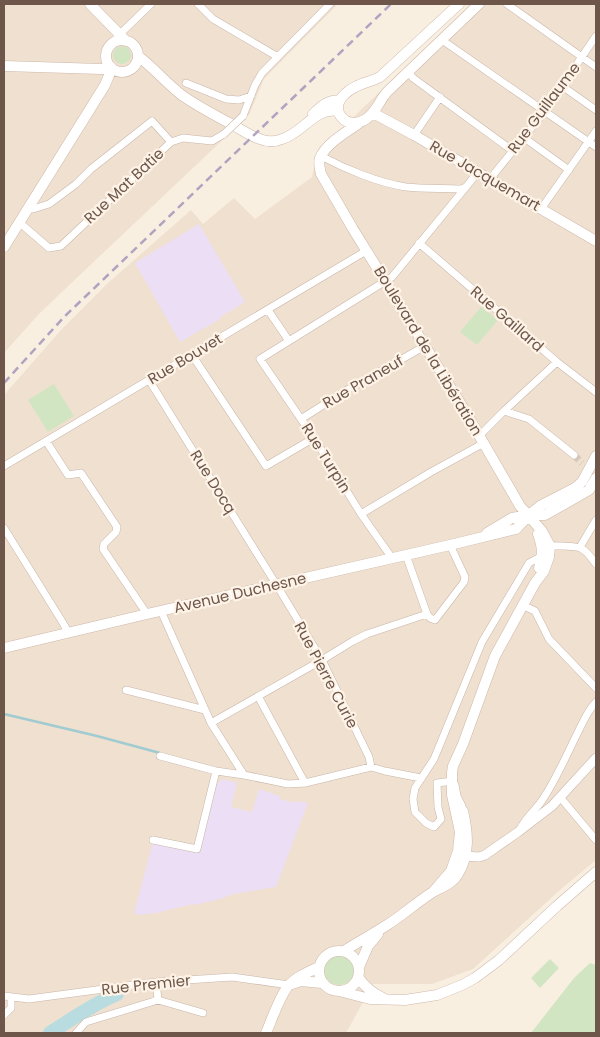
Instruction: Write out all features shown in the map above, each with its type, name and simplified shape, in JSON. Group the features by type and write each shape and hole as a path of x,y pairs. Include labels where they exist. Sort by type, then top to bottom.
{"main road":[{"path":"90,4 119,36 134,46 138,56 184,96 214,115 261,140 276,141 290,136 325,111 341,115"},
{"path":"359,123 348,122 341,115 338,105 344,95 358,85 380,77 459,4"},
{"path":"380,99 479,4"},
{"path":"88,69 97,66 119,36"},
{"path":"106,56 111,67 115,70 147,71 159,76"},
{"path":"103,88 128,70 137,60 138,56"},
{"path":"4,66 101,70 111,67"},
{"path":"4,247 103,88 111,67"},
{"path":"88,69 103,88"},
{"path":"321,156 334,141 373,113 379,106 380,99 376,88 369,84 364,84"},
{"path":"299,129 323,104 340,100"},
{"name":"Rue Jacquemart","path":"373,113 596,241"},
{"path":"334,141 341,115"},
{"name":"Boulevard de la Libération","path":"321,156 319,166 327,187 425,346 520,506 529,515 546,545"},
{"path":"529,515 540,506 576,488 582,482 586,465 596,456"},
{"path":"529,515 545,515 590,490 596,478"},
{"name":"Avenue Duchesne","path":"4,648 478,539 509,519 529,515"},
{"path":"535,583 546,545"},
{"path":"462,853 460,832 452,795 453,766 495,656 522,605 544,571 550,557 546,545"},
{"path":"344,951 385,926 433,892 451,871 462,853 468,841 458,791 463,744"},
{"path":"389,1000 363,985 354,957 344,951 335,950 330,952 321,961 318,972 322,982 329,989 370,999 389,1000 424,998 448,992 476,978 487,970 596,872"},
{"path":"340,991 351,987 368,946 385,926"},
{"path":"266,1033 289,985 299,976 319,967"},
{"path":"289,985 301,981 322,982"}],"street":[{"path":"119,36 151,4"},
{"path":"198,4 213,19 278,57"},
{"name":"Rue Mat Batie","path":"19,222 49,248 61,246 171,142 183,138 212,141 224,134 243,116 262,72 330,4"},
{"path":"506,4 596,67"},
{"name":"Rue Guillaume","path":"490,179 545,111 596,36"},
{"path":"442,40 596,147"},
{"path":"408,72 513,151"},
{"path":"186,83 226,99 239,100 251,96"},
{"path":"562,86 596,110"},
{"path":"414,135 440,97"},
{"path":"28,206 33,209 49,204 152,122 171,142"},
{"path":"541,209 596,131"},
{"path":"523,137 569,170"},
{"path":"321,156 355,172 392,184 407,187 461,189 466,187"},
{"path":"268,310 289,341 385,282 392,277 478,172"},
{"name":"Rue Gaillard","path":"419,243 557,362 596,392"},
{"name":"Rue Bouvet","path":"4,466 366,251"},
{"name":"Rue Turpin","path":"289,341 260,359 314,438 361,514 392,558"},
{"name":"Rue Praneuf","path":"301,419 347,390 425,346"},
{"path":"192,355 266,466 314,438"},
{"path":"361,514 481,439 504,411 557,362"},
{"name":"Rue Docq","path":"149,380 276,584"},
{"path":"504,411 529,419 574,456"},
{"path":"46,441 68,475 81,473 117,527 116,532 104,544 103,550 147,614"},
{"path":"580,548 596,520"},
{"path":"4,528 68,632"},
{"path":"406,555 427,614 435,620 464,582 465,577 450,545"},
{"path":"546,545 580,548 596,564"},
{"path":"462,806 453,781 437,783 438,807 441,819 434,827 426,823 415,812 413,799 415,788 434,759 482,642 529,563 542,556"},
{"name":"Rue Pierre Curie","path":"276,584 322,660 372,767"},
{"path":"522,605 535,612 549,639 596,688"},
{"path":"161,611 211,723 244,775"},
{"path":"211,723 353,641 367,634 427,614"},
{"path":"126,690 205,710"},
{"path":"258,696 305,783"},
{"path":"518,832 524,820 543,800 584,721 596,702"},
{"path":"160,756 216,771 288,784 305,783 372,767 421,778"},
{"path":"462,853 479,857 485,856 552,806 596,758"},
{"path":"153,840 197,849 216,771"},
{"path":"560,797 596,840"},
{"name":"Rue Premier","path":"8,997 29,999 156,982 232,977 289,985"},
{"path":"156,982 158,1000"},
{"path":"4,1015 11,1008 8,997"},
{"path":"76,1033 86,1022 158,1000 203,1013"}],"shaded area":[{"path":"4,4 338,4 264,79 249,115 38,315 4,353"},
{"path":"471,4 596,4 596,860 473,969 432,984 373,984 346,1033 4,1033 4,395 61,330 108,283 191,210 203,224 234,198 255,219 312,177 317,152"},
{"path":"199,224 245,302 180,342 135,263"},
{"path":"223,779 237,783 231,807 252,812 259,789 294,803 295,801 308,803 276,887 233,894 220,899 156,913 139,915 134,913 153,842 199,852 217,783"}],"green space":[{"path":"122,46 128,49 131,55 128,61 122,64 116,61 113,55 116,49"},
{"path":"481,307 498,320 477,345 460,332"},
{"path":"54,384 74,416 48,432 28,400"},
{"path":"339,955 345,956 353,964 353,976 345,984 339,985 333,984 325,976 324,970 325,964 333,956"},
{"path":"550,959 559,968 540,988 531,978"},
{"path":"590,963 596,965 596,1033 531,1033 574,978"}],"waterway":[{"path":"4,714 160,753"},
{"path":"50,1033 91,1007 117,994"}],"tunnel":[{"path":"574,455 582,463"}],"railway":[{"path":"4,383 64,317 391,4"}]}
